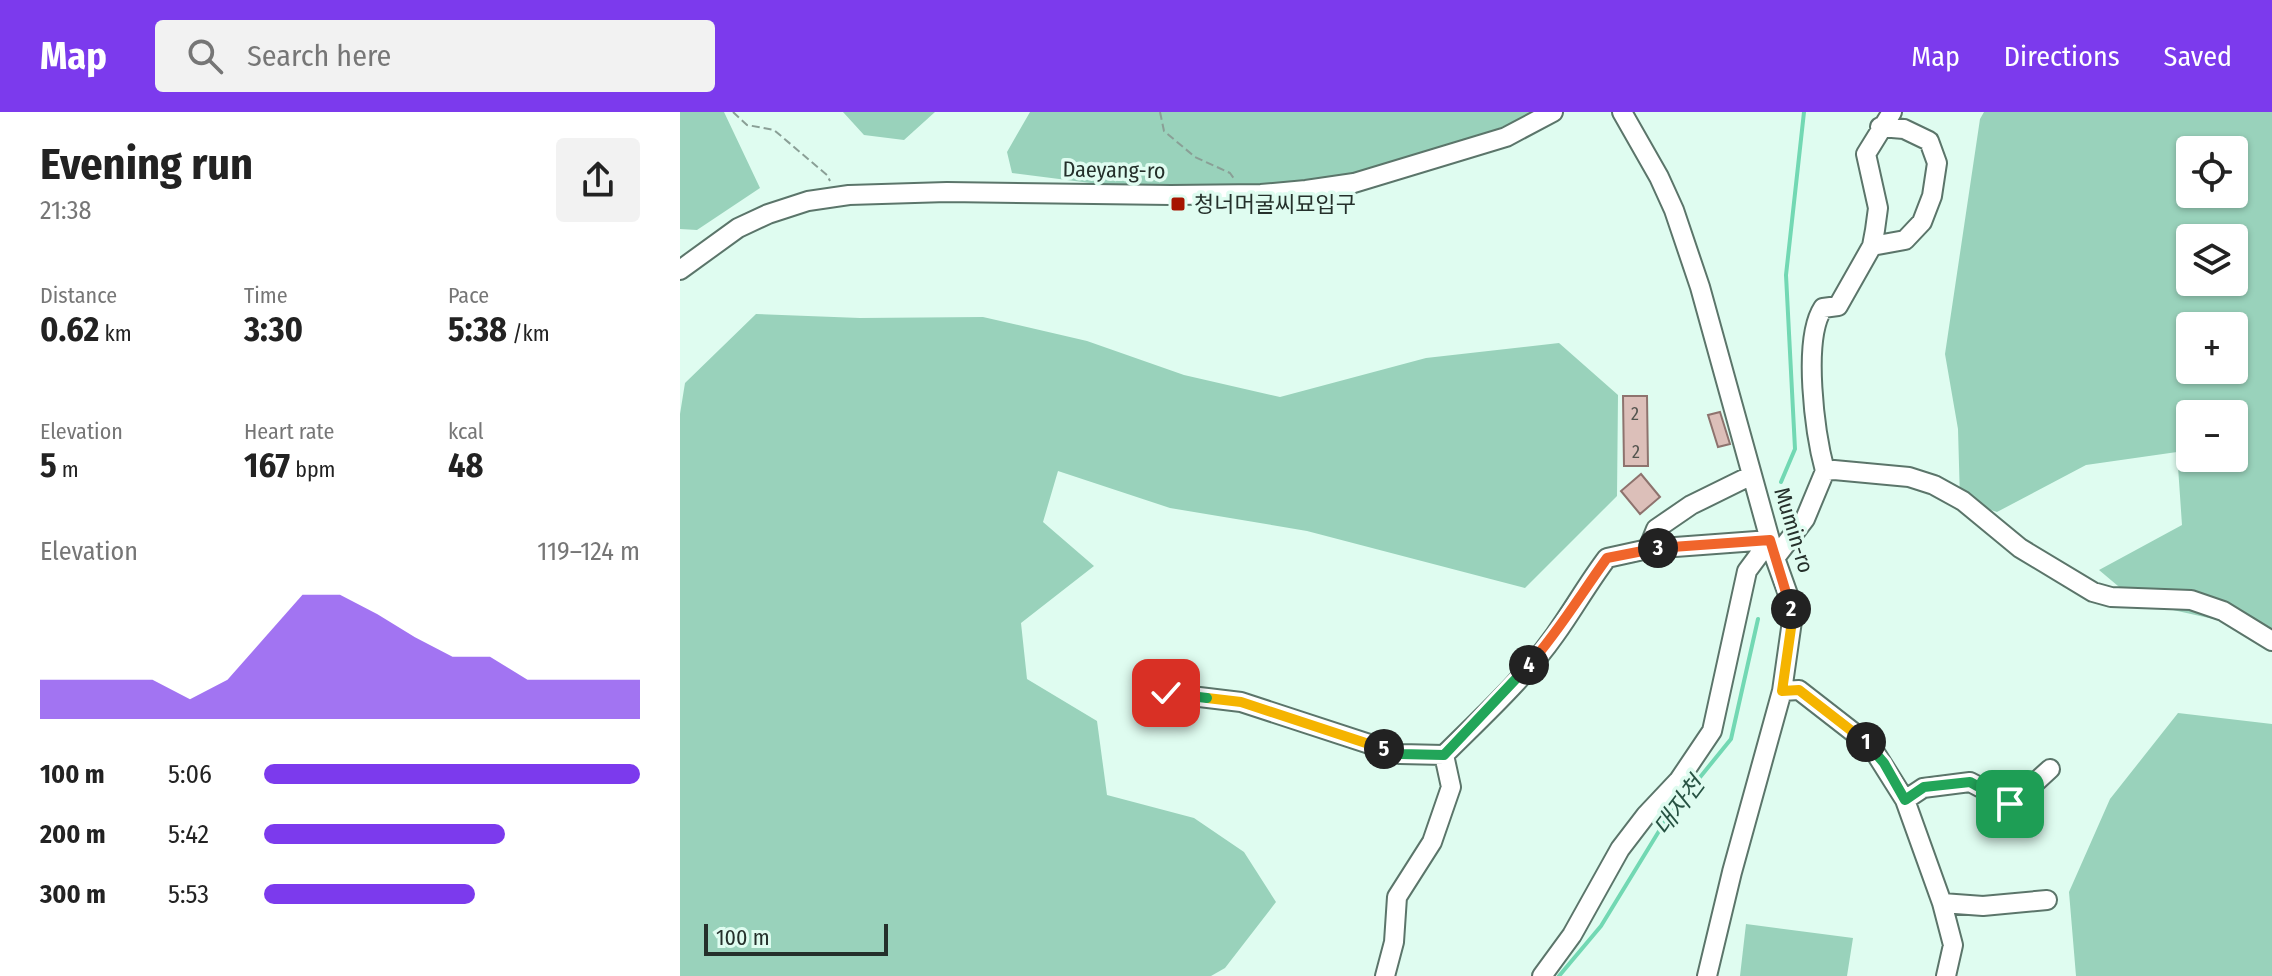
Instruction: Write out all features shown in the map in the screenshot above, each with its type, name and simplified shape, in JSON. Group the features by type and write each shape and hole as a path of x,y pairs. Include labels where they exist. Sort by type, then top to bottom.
{"street":[{"name":"Daeyang-ro","path":"680,270 738,228 808,201 839,196 947,192 1246,194 1306,190 1369,179 1506,137 1545,119 1553,112"},
{"name":"Mumin-ro","path":"1622,112 1674,210 1700,287 1772,549 1790,600 1792,621 1782,691 1707,976"},
{"path":"1542,976 1572,935 1620,849 1679,780 1712,731 1747,571 1805,519 1825,471 1814,412 1815,320 1823,308 1838,306 1872,246 1878,208 1866,154 1886,120 1929,141 1937,163 1932,196 1922,222 1905,240 1872,246"},
{"path":"1825,471 1909,477 1934,485 1963,501 2020,548 2093,592 2111,597 2191,600 2223,611 2272,641"},
{"path":"1648,549 1656,529 1691,505 1752,475"},
{"path":"1166,693 1241,702 1400,754 1444,755 1498,701 1554,637 1607,558 1648,549 1772,549"},
{"path":"1782,691 1799,690 1871,746 1905,800 1942,903 1953,945 1946,976"},
{"path":"1385,976 1394,942 1397,897 1432,842 1451,787 1444,755"},
{"path":"1905,800 1924,787 1970,782 2012,804 2050,769"},
{"path":"1942,903 1983,906 2047,900"}],"path":[{"path":"733,112 747,125 774,130 827,175 839,196"},
{"path":"1160,112 1164,131 1195,157 1230,173 1246,194"}],"green space":[{"path":"680,112 724,112 760,188 697,230 680,229"},
{"path":"843,112 935,112 904,140 864,135"},
{"path":"1030,112 1538,112 1354,188 1114,186 1012,173 1007,152"},
{"path":"1984,112 2272,112 2272,632 2137,602 2099,570 2182,525 2178,472 2248,472 2248,400 2176,400 2176,452 2086,465 1997,512 1960,500 1958,429 1945,354 1980,119"},
{"path":"756,314 860,318 983,317 1087,341 1184,375 1280,397 1426,358 1559,343 1618,395 1617,496 1525,588 1307,531 1170,508 1058,471 1043,522 1094,566 1021,623 1027,679 1097,721 1107,795 1194,818 1244,852 1276,902 1225,968 1211,976 680,976 680,414 685,383"},
{"path":"2178,713 2272,724 2272,976 2076,976 2069,892 2110,799"},
{"path":"1746,924 1853,938 1847,976 1740,976"}],"building":[{"path":"1623,396 1647,396 1648,466 1624,466"},
{"path":"1720,412 1730,444 1718,447 1708,415"},
{"path":"1641,474 1660,497 1640,514 1621,491"}],"waterway":[{"name":"대자천","path":"1781,482 1795,449 1786,275 1804,112"},
{"name":"대자천","path":"1559,976 1601,926 1667,818 1731,739 1758,619"}],"place":[{"name":"청너머굴씨묘입구","path":"1178,204"}],"route":[{"path":"1166,693 1241,702 1400,754 1444,755 1498,701 1554,637 1607,558 1648,549 1770,540 1790,600 1792,621 1782,691 1799,690 1871,746 1905,800 1924,787 1970,782 2010,804"}]}
